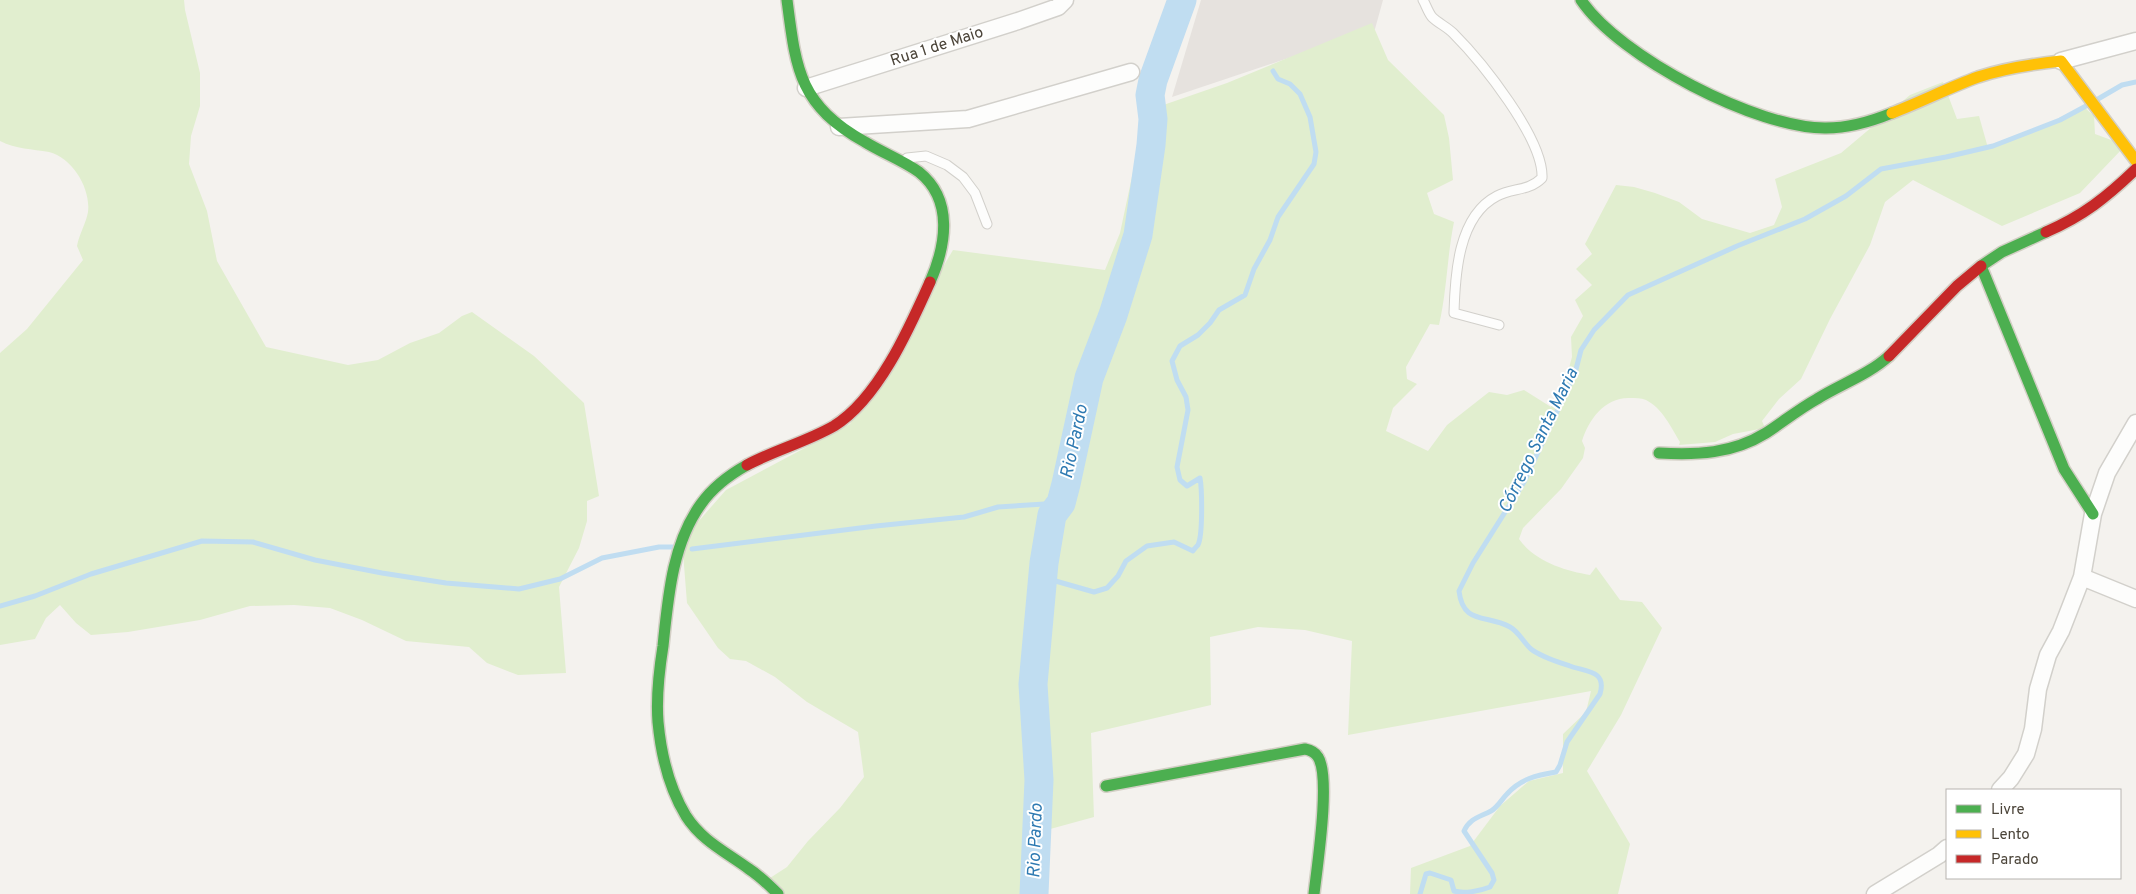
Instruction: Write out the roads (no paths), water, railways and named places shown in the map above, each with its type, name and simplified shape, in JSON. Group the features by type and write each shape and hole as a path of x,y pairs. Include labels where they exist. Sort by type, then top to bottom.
{"street":[{"path":"778,894 751,870 712,845 694,828 675,796 666,763 658,720 660,666 668,604 677,559 688,526 699,505 714,487 731,473 836,425 855,411 870,394 915,311 939,258 944,238 943,213 937,194 927,179 915,169 870,146 839,127 806,88 792,43 788,0"},
{"name":"Rua 1 de Maio","path":"806,88 1026,18 1058,7 1065,0"},
{"path":"1581,0 1619,41 1692,87 1797,126 1848,128 1980,76 2026,65 2061,61 2136,41"},
{"path":"2061,61 2136,160"},
{"path":"839,127 968,119 1131,72"},
{"path":"1658,453 1694,455 1718,453 1744,445 1817,399 1864,376 1880,365 1944,299 1981,266 1997,254 2075,219 2093,208 2136,169"},
{"path":"1981,266 2064,469 2093,514"},
{"path":"2001,789 2011,778 2026,754 2034,730 2038,689 2048,655 2082,577 2093,514 2107,473 2136,423"},
{"path":"2082,577 2136,599"},
{"path":"1106,786 1305,749 1312,751 1318,757 1323,772 1321,826 1314,894"},
{"path":"1875,894 1946,849"}],"lane":[{"path":"1422,0 1433,18 1452,32 1492,78 1537,151 1543,167 1542,178 1535,185 1505,192 1490,200 1481,208 1460,249 1454,313 1499,326"},
{"path":"896,159 926,156 947,165 963,177 975,193 986,224"}],"waterway":[{"name":"Rio Pardo","path":"1034,894 1039,780 1033,684 1044,563 1052,515 1061,503 1089,378 1113,315 1138,235 1151,145 1153,119 1150,95 1153,80 1182,0"},
{"path":"1041,587 1052,580 1094,592 1107,588 1118,576 1126,561 1147,546 1174,542 1193,551 1198,545 1200,540 1202,501 1200,478 1187,486 1180,480 1177,467 1188,410 1186,397 1177,380 1172,361 1180,346 1198,335 1219,310 1245,295 1254,269 1270,240 1278,217 1314,164 1316,152 1310,117 1300,94 1290,84 1278,79 1273,71"},
{"name":"Córrego Santa Maria","path":"2098,99 2122,85 2136,82"},
{"name":"Córrego Santa Maria","path":"1420,894 1426,874 1430,873 1451,880 1454,891 1472,892 1490,887 1494,880 1492,873 1464,831 1466,827 1476,818 1493,810 1512,789 1523,781 1556,772 1567,742 1600,694 1601,680 1594,673 1550,659 1531,649 1510,627 1471,614 1461,602 1459,591 1473,563 1524,482 1575,373 1581,350 1594,330 1628,295 1737,246 1805,219 1846,196 1881,169 1993,146 2060,120 2086,106"},
{"path":"692,549 964,517 998,507 1061,503"},
{"path":"0,606 35,596 91,574 202,541 253,542 315,560 382,573 446,583 519,589 560,579 602,558 659,547 675,547"}]}
